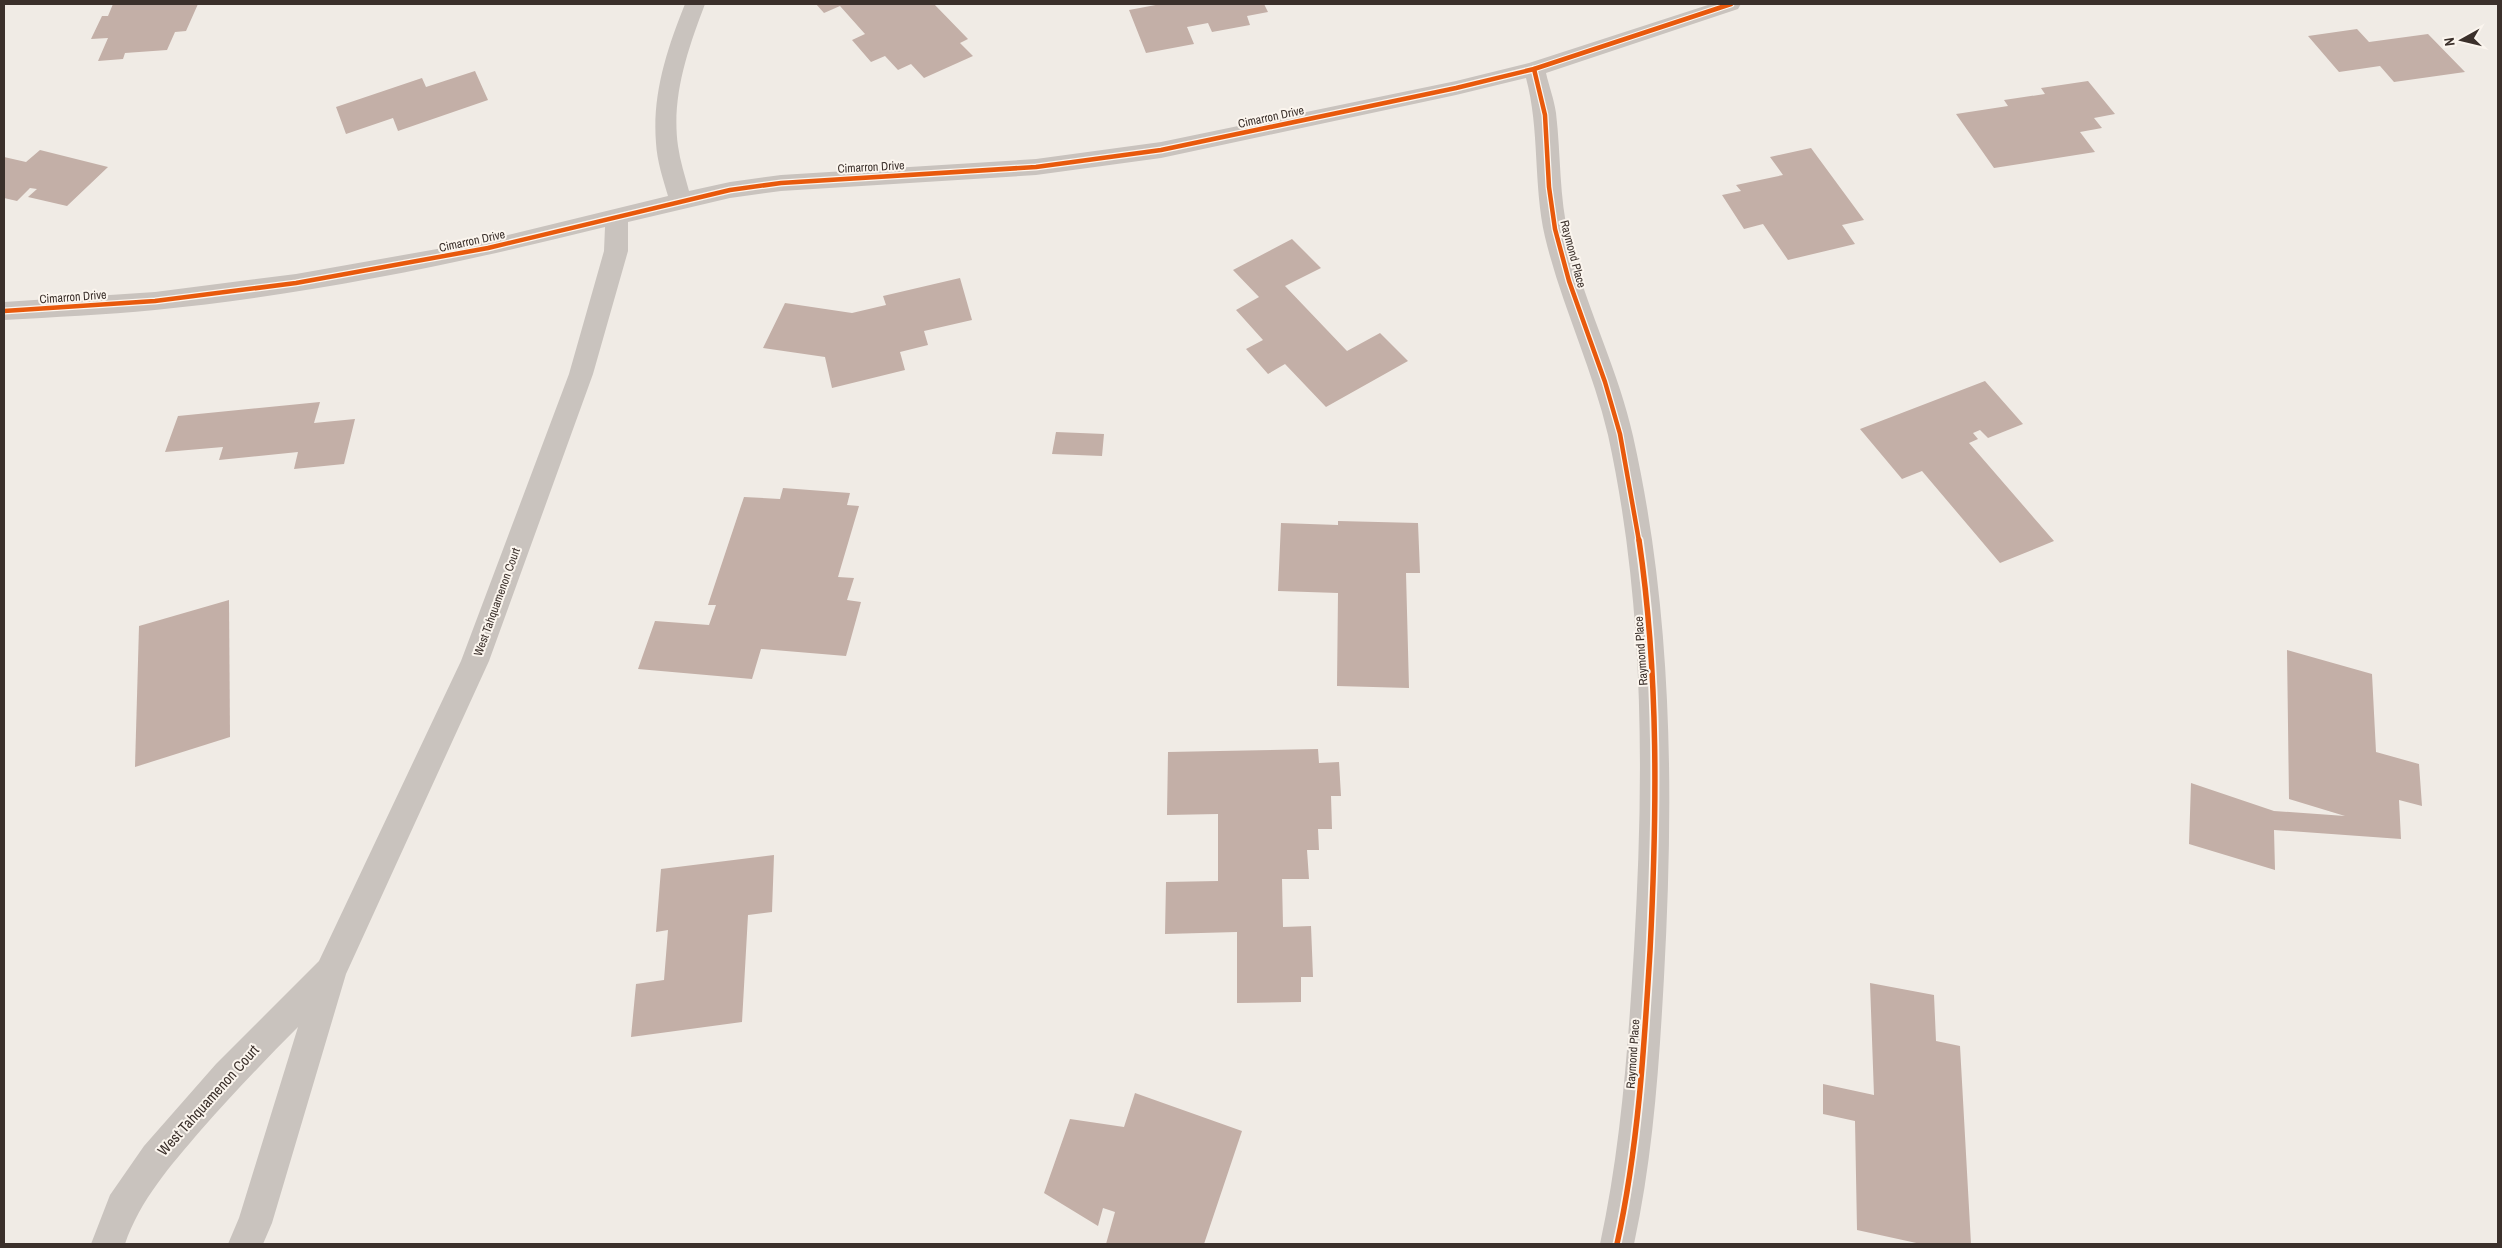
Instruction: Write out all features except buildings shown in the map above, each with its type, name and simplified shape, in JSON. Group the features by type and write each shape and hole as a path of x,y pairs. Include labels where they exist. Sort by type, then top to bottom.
{"street":[{"path":"680,201 667,146 666,110 671,74 695,4"},
{"name":"Cimarron Drive","path":"4,311 165,300 296,284 488,248 680,201 780,182 1036,167 1100,160 1228,136 1534,69 1731,4"},
{"name":"Raymond Place","path":"1534,69 1544,112 1548,194 1555,231 1565,272 1619,432 1637,517 1647,596 1654,681 1655,872 1642,1086 1628,1196 1617,1244"},
{"name":"West Tahquamenon Court","path":"245,1244 255,1222 331,970 360,912 475,661 581,374 616,251 616,218"},
{"name":"West Tahquamenon Court","path":"108,1244 113,1227 128,1194 167,1144 231,1071 331,970"}],"cycle path":[{"path":"4,311 155,301 296,283 488,248 730,190 781,183 1036,167 1161,150 1456,88 1534,69 1731,4"},
{"path":"1534,69 1545,115 1552,215 1569,281 1605,382 1620,434 1633,500 1650,632 1654,698 1655,765 1653,898 1639,1105 1630,1175 1617,1244"}]}
